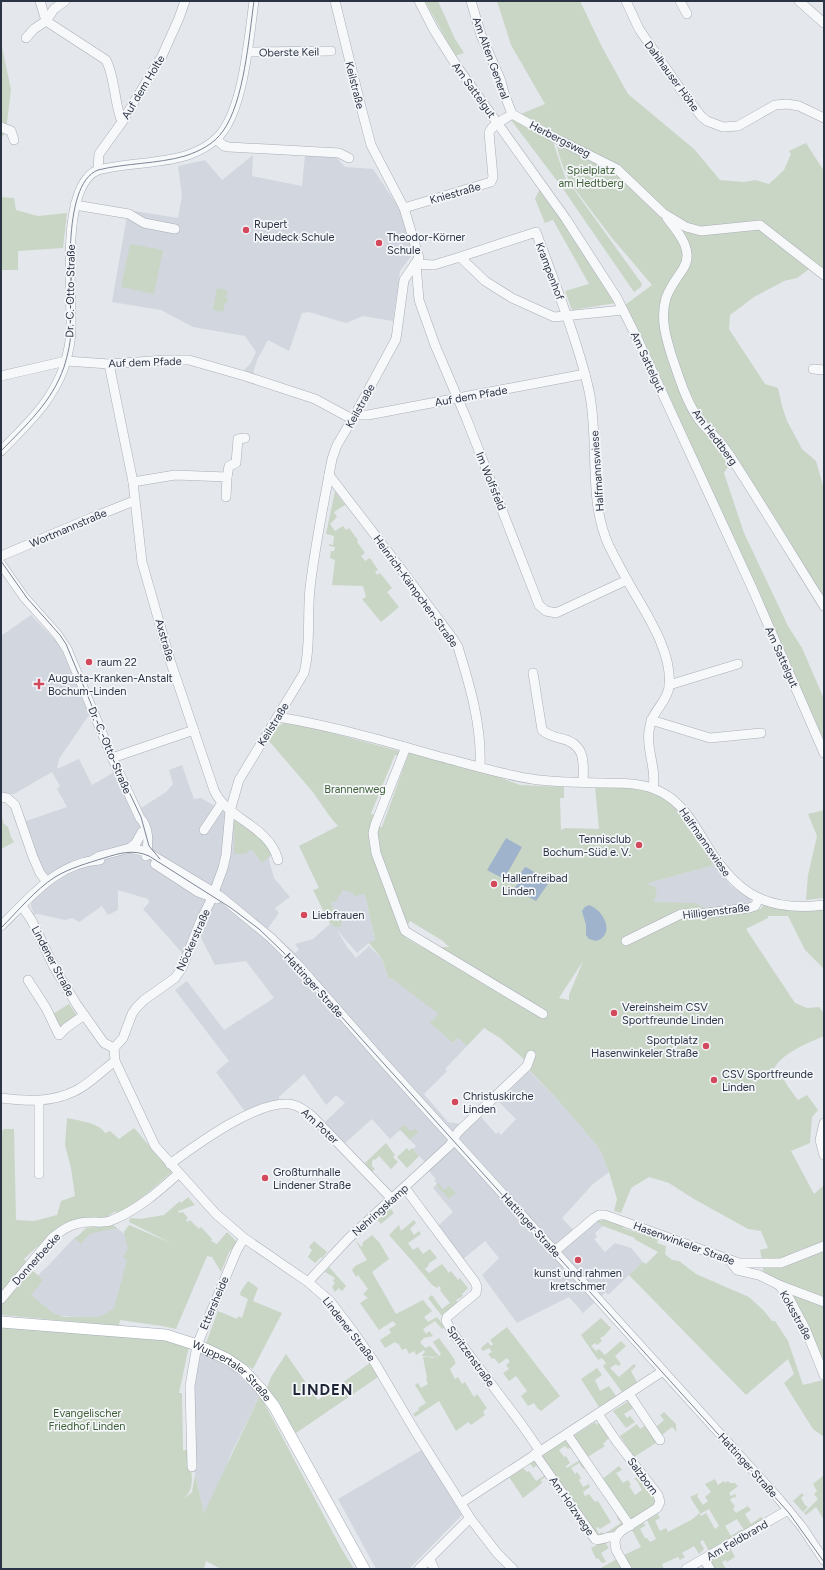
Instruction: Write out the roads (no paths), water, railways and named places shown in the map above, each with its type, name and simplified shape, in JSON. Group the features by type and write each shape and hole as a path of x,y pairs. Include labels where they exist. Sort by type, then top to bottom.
{"main road":[{"name":"Wuppertaler Straße","path":"1,1322 166,1335 197,1345 227,1360 242,1370 274,1406 364,1569"}],"street":[{"path":"40,1 46,21 106,60 110,69 118,113 122,122"},
{"path":"26,38 34,28 46,21 54,9 65,1"},
{"path":"179,18 180,1"},
{"name":"Auf dem Holte","path":"98,170 99,154 122,122 162,56 179,18 184,1"},
{"path":"98,170 186,155 201,149 216,139 226,127 232,114 243,76 254,1"},
{"name":"Keilstraße","path":"213,895 226,855 230,811 239,780 304,673 308,657 309,609 312,578 335,448 396,339 404,280 416,264 419,256 404,208 371,145 360,107 335,1"},
{"name":"Am Sattelgut","path":"419,1 443,46 566,219 623,310 753,590 824,754"},
{"name":"Am Alten General","path":"471,1 481,35 501,81 512,114"},
{"name":"Dahlhauser Höhe","path":"626,1 638,29 681,90 701,116 708,121 723,127 738,126 775,105 787,104 799,106 824,118"},
{"path":"680,1 687,14"},
{"path":"799,1 824,23"},
{"name":"Oberste Keil","path":"247,52 332,51"},
{"path":"498,123 512,114"},
{"name":"Herbergsweg","path":"512,114 557,139 617,169 663,213 686,227 701,231 760,225 824,275"},
{"name":"Kniestraße","path":"404,208 491,182 493,177 489,133 498,123"},
{"path":"1,127 11,131 14,140"},
{"path":"216,139 224,146 228,147 340,153 349,158"},
{"name":"Dr.-C.-Otto-Straße","path":"1,451 43,406 59,380 66,360 71,334 70,253 75,205 84,181 91,173 98,170"},
{"path":"75,205 129,214 144,223 175,229"},
{"name":"Am Hedtberg","path":"663,213 682,239 687,252 685,266 672,285 666,299 664,314 666,334 676,370 684,390 697,417 716,437 733,460 824,606"},
{"name":"Krampenhof","path":"416,264 434,265 536,232 567,316"},
{"name":"Krampenhof","path":"460,257 485,281 512,298 554,317 623,310"},
{"name":"Im Wolfsfeld","path":"416,264 419,300 435,345 457,399 462,406 542,608 548,612 556,612 627,580"},
{"name":"Halfmannswiese","path":"567,316 585,374 592,410 595,480 602,527 609,546 664,650 668,667 669,686 667,696 655,711 651,720 648,738 654,775 653,788 670,797 682,808 719,865 731,880 743,890 770,902 789,906 802,907 824,905"},
{"name":"Auf dem Pfade","path":"1,376 66,360 109,364 166,360 192,361 245,376 315,399 354,416 368,415 457,399 585,374"},
{"name":"Axstraße","path":"109,364 133,482 142,562 168,653 214,790 218,798 230,811"},
{"path":"813,369 824,370"},
{"path":"226,497 229,466 236,463 238,439 245,438"},
{"path":"133,482 175,475 227,477"},
{"name":"Heinrich-Kämpchen-Straße","path":"329,476 395,561 458,647 474,704 481,750 480,768"},
{"name":"Wortmannstraße","path":"1,556 134,501"},
{"name":"Dr.-C.-Otto-Straße","path":"1,564 31,606 62,641 112,758 140,818 145,823 148,842 146,853"},
{"path":"669,686 738,664"},
{"path":"533,673 542,730 548,734 569,741 579,749 583,760 583,782"},
{"path":"278,717 315,724 406,747 480,768 542,781 630,783 653,788"},
{"path":"651,720 710,738 761,733"},
{"path":"112,758 194,730"},
{"path":"406,747 373,833 376,853 405,931 543,1014"},
{"path":"1,797 7,798 15,805 33,857 40,873 47,882"},
{"path":"204,830 222,803"},
{"path":"230,811 244,820 264,837 276,851 278,860"},
{"name":"Dr.-C.-Otto-Straße","path":"140,818 139,824 146,853"},
{"path":"130,848 136,843 142,832"},
{"name":"Hattinger Straße","path":"1,926 47,882 63,871 100,856 130,848 146,853 226,902 252,922 291,958 664,1371 788,1510 824,1560"},
{"name":"Hattinger Straße","path":"93,860 127,854 140,855 146,853"},
{"name":"Nöckerstraße","path":"114,1048 122,1040 132,1014 136,1008 179,973 187,958 201,920 213,895"},
{"name":"Hilligenstraße","path":"626,941 681,914 706,913 749,908 755,906 759,898"},
{"name":"Lindener Straße","path":"22,906 32,921 54,967 84,1015 105,1044 114,1048"},
{"path":"28,980 46,1008 60,1035 66,1028 84,1015"},
{"path":"1,1098 39,1101 58,1097 75,1091 115,1061 114,1048"},
{"path":"454,1140 458,1132 527,1066 531,1055"},
{"name":"Lindener Straße","path":"115,1061 131,1092 152,1142 178,1174 206,1205 244,1238 308,1282 330,1301 365,1347 470,1518 497,1553 513,1569"},
{"path":"39,1101 39,1174"},
{"name":"Am Poter","path":"170,1164 219,1130 244,1116 271,1105 292,1104 302,1108 312,1116 392,1199"},
{"path":"824,1124 820,1141 824,1155"},
{"name":"Nehringskamp","path":"308,1282 348,1239 405,1188 454,1140"},
{"name":"Donnerbecke","path":"1,1299 52,1238 64,1228 76,1223 106,1222 117,1218 136,1207 178,1174"},
{"name":"Spritzenstraße","path":"405,1188 476,1286 476,1293 447,1317 446,1321 452,1334 522,1425 538,1453"},
{"name":"Hasenwinkeler Straße","path":"555,1251 599,1215 605,1215 702,1249 730,1261 740,1263 778,1263 793,1259 824,1246"},
{"name":"Ettersheide","path":"192,1467 190,1386 197,1345 237,1250 244,1238"},
{"name":"Koksstraße","path":"730,1261 737,1270 759,1275 779,1285 805,1328 824,1375"},
{"path":"779,1285 824,1302"},
{"path":"461,1503 664,1371"},
{"path":"629,1394 660,1440"},
{"name":"Salzborn","path":"598,1414 659,1496 659,1504 657,1508 621,1531 616,1537"},
{"path":"567,1434 630,1526"},
{"name":"Am Holzwege","path":"538,1453 595,1539 599,1540 610,1536 616,1537"},
{"name":"Am Feldbrand","path":"686,1569 788,1510"},
{"path":"419,1569 470,1518"},
{"path":"616,1537 616,1550 627,1569"},
{"path":"430,1559 434,1569"},
{"path":"704,1559 710,1569"}],"water":[{"path":"506,838 522,847 504,879 487,870"},
{"path":"525,867 548,881 548,884 536,901 514,889 518,883 515,881"},
{"path":"589,905 603,917 607,928 602,938 596,941 589,939 586,935 586,925 582,911"}],"tram line":[{"path":"1,451 29,422 45,402 59,380 64,367 71,333 70,267 73,218 78,196 86,180 98,170 164,161 185,156 196,152 219,136 230,119 241,87 248,50 254,1"},
{"path":"1,561 27,598 60,635 66,644 120,773 141,817 149,846 160,859"},
{"path":"1,928 34,894 55,877 73,868 126,852 132,852 149,856 231,908 259,929 284,953 789,1513 824,1562"}],"place":[{"name":"Rupert Neudeck Schule","path":"246,230"},
{"name":"Theodor-Körner Schule","path":"379,243"},
{"name":"raum 22","path":"89,662"},
{"name":"Augusta-Kranken-Anstalt Bochum-Linden","path":"39,684"},
{"name":"Tennisclub Bochum-Süd e. V.","path":"639,845"},
{"name":"Hallenfreibad Linden","path":"494,884"},
{"name":"Liebfrauen","path":"304,915"},
{"name":"Vereinsheim CSV Sportfreunde Linden","path":"614,1013"},
{"name":"Sportplatz Hasenwinkeler Straße","path":"706,1046"},
{"name":"CSV Sportfreunde Linden","path":"714,1080"},
{"name":"Christuskirche Linden","path":"455,1102"},
{"name":"Großturnhalle Lindener Straße","path":"265,1178"},
{"name":"kunst und rahmen kretschmer","path":"578,1260"}],"district":[{"name":"LINDEN","path":"323,1390"}],"park label":[{"name":"Spielplatz am Hedtberg","path":"591,176"},
{"name":"Brannenweg","path":"355,789"},
{"name":"Evangelischer Friedhof Linden","path":"87,1419"}]}
